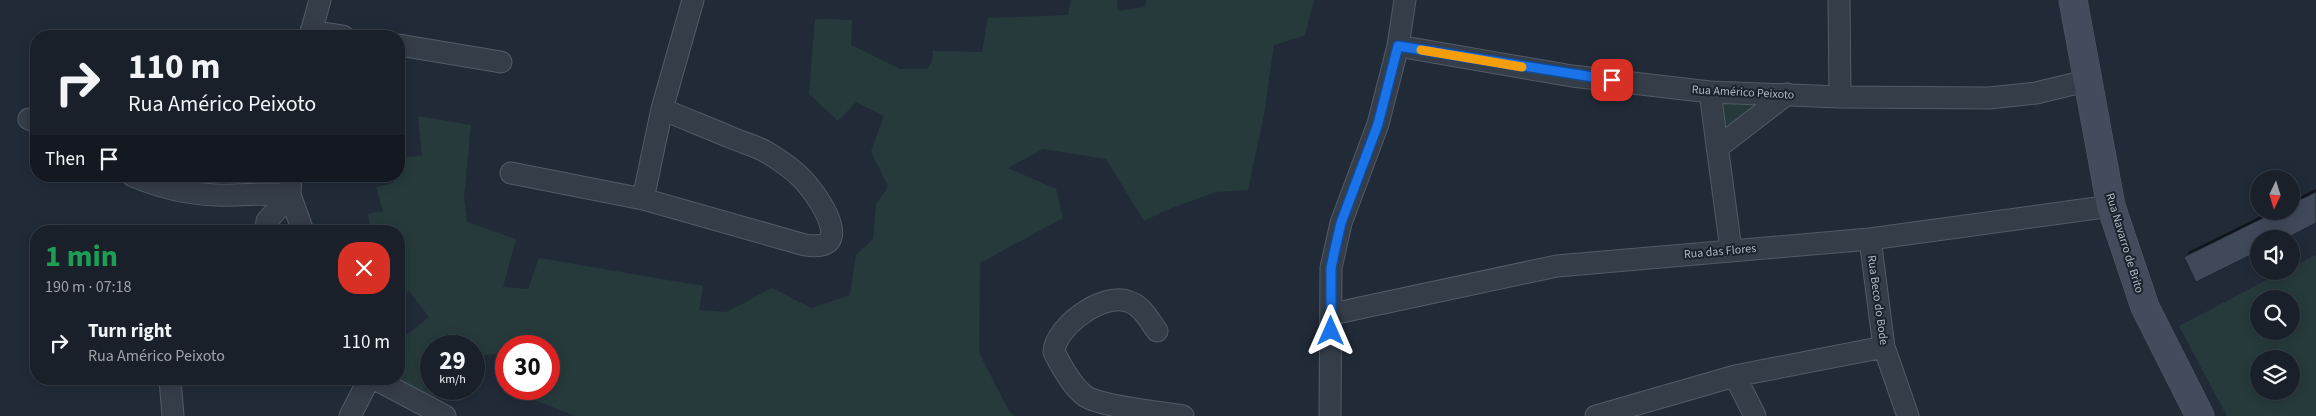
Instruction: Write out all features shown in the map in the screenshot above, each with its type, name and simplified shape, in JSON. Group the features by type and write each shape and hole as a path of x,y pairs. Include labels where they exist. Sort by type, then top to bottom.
{"main road":[{"name":"Rua Navarro de Brito","path":"2073,0 2090,80 2111,206 2145,307 2200,416"}],"street":[{"path":"312,30 320,0"},
{"path":"643,199 662,109 693,0"},
{"path":"1330,416 1331,268 1341,223 1378,124 1398,46 1405,0"},
{"path":"1839,0 1840,97"},
{"path":"405,46 501,62"},
{"name":"Rua Américo Peixoto","path":"1398,46 1572,76 1710,92 1840,97 2011,97 2090,80"},
{"path":"1710,92 1731,250"},
{"path":"1717,148 1786,94"},
{"path":"511,173 643,199 805,246 822,246 829,242 832,234 832,225 828,215 806,183 790,168 766,152 662,109"},
{"path":"147,182 156,186 208,194 266,193 290,186"},
{"path":"267,225 267,221 290,186"},
{"path":"290,186 300,225"},
{"name":"Rua das Flores","path":"1332,314 1557,266 1870,239 2111,206"},
{"name":"Rua Beco do Bode","path":"1870,239 1884,347 1908,416"},
{"path":"1156,331 1140,307 1127,301 1112,299 1089,309 1059,334 1054,352 1061,366 1085,396 1104,402 1183,416"},
{"path":"1596,416 1735,376 1884,347"},
{"path":"1735,376 1755,416"},
{"path":"170,385 173,416"},
{"path":"350,416 366,385"},
{"path":"386,385 445,416"}],"green space":[{"path":"1071,0 1117,0 1118,11 1145,7 1146,0 1314,0 1305,35 1274,45 1264,114 1248,190 1216,192 1169,209 1144,221 1106,159 1043,149 1008,168 1056,189 1063,218 980,263 979,353 1009,411 1014,416 575,416 534,400 560,400 560,335 495,335 495,354 485,355 485,335 420,335 420,395 404,385 405,336 429,317 409,291 405,294 405,225 369,225 368,214 383,211 376,187 394,182 405,182 405,157 422,156 418,116 471,125 464,197 467,222 516,239 503,287 528,289 539,258 703,286 699,310 727,312 772,288 811,308 850,295 856,255 873,239 876,205 888,186 871,152 884,116 856,102 838,121 809,94 815,19 852,20 851,45 900,69 927,69 932,61 933,51 982,52 988,18 1068,15"},
{"path":"1713,96 1768,103 1720,137"},
{"path":"2316,255 2316,416 2227,416 2179,326 2267,280 2300,280 2300,263"}],"building":[{"path":"2316,192 2316,223 2300,231 2250,230 2250,255 2196,282 2184,257 2259,220 2300,220 2300,200"}],"slow traffic":[{"path":"1421,50 1522,67"}],"route":[{"path":"1331,331 1331,268 1341,223 1378,124 1398,46 1572,76 1612,80"}]}
